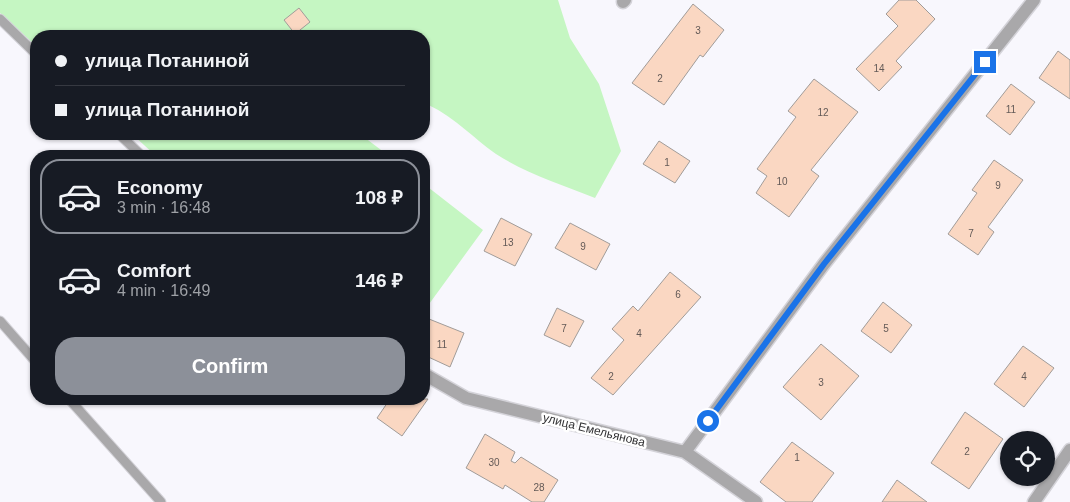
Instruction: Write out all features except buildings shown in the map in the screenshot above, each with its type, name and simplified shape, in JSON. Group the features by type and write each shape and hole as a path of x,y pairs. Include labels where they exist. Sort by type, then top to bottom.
{"street":[{"path":"686,452 824,264 1034,0"},
{"name":"улица Емельянова","path":"430,377 466,398 686,452 756,502"},
{"path":"1034,502 1070,450"}],"lane":[{"path":"0,19 30,48"},
{"path":"125,140 136,150"},
{"path":"0,321 30,355"},
{"path":"74,405 161,502"}],"green space":[{"path":"0,0 558,0 570,38 599,84 621,151 595,198 507,161 452,119 430,106 430,30 30,30 30,40 0,13"},
{"path":"139,140 368,140 381,150 149,150"},
{"path":"430,189 483,230 430,303"}],"route":[{"path":"708,421 824,264 985,62"}]}
